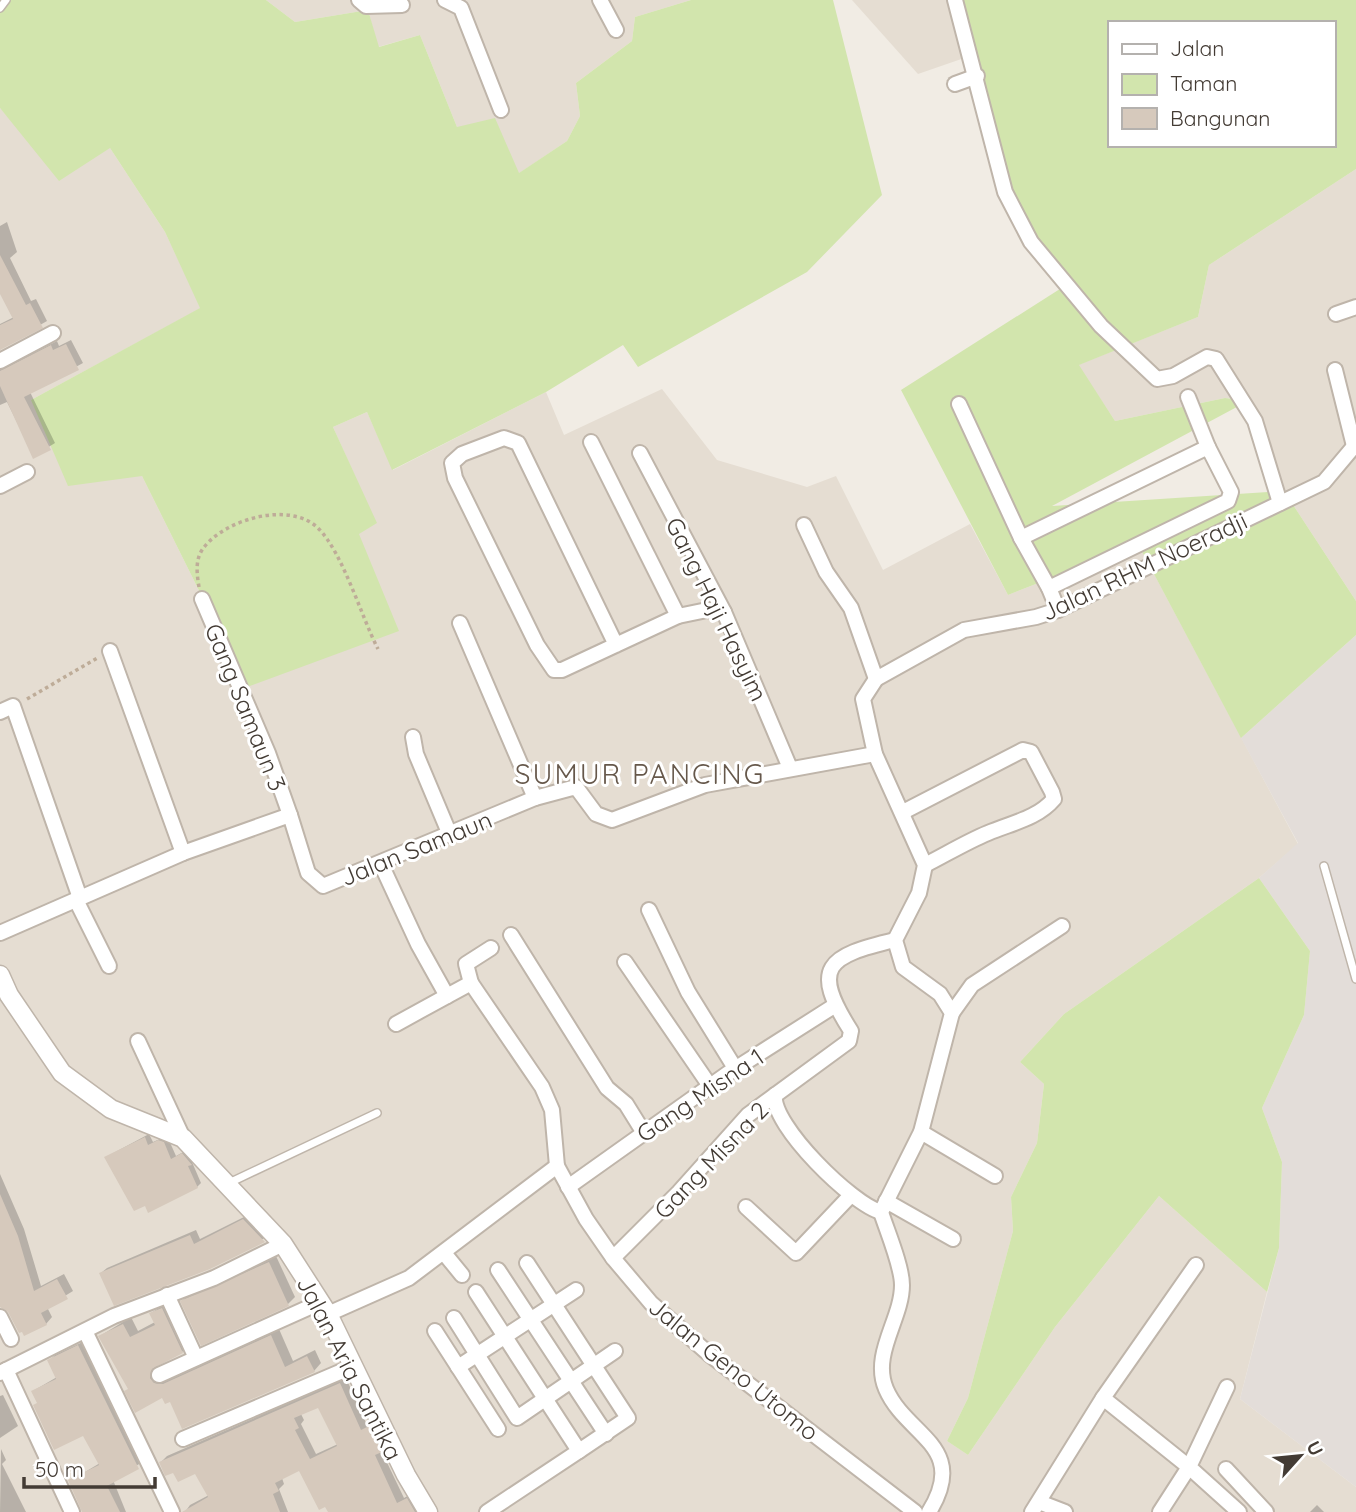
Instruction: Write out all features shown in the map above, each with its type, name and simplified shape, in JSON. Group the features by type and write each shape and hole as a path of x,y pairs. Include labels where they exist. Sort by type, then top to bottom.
{"street":[{"path":"359,0 366,6 402,5"},
{"path":"445,0 461,8 501,110"},
{"path":"600,0 617,30"},
{"path":"955,0 977,76 1005,192 1031,242 1101,326 1157,379 1173,376 1207,357 1216,359 1255,421 1280,502"},
{"path":"956,84 977,76"},
{"path":"1336,314 1356,307"},
{"path":"0,361 53,333"},
{"path":"1335,370 1355,445"},
{"path":"1049,588 1228,502 1231,492 1208,447 1188,397"},
{"path":"959,404 1021,538 1058,610"},
{"path":"616,645 518,443 505,438 462,454 452,463 455,478 537,645 554,670 562,670 616,645 678,616 707,610 724,612"},
{"path":"591,442 678,616"},
{"name":"Jalan RHM Noeradji","path":"876,678 964,630 1037,617 1058,610 1324,482 1355,445"},
{"path":"1021,538 1208,447"},
{"name":"Gang Haji Hasyim","path":"640,453 724,612 790,768"},
{"path":"0,486 27,472"},
{"path":"804,525 826,572 851,608 876,678 863,699 875,754 925,866 919,893 895,940 903,967 940,994 952,1013"},
{"name":"Gang Samaun 3","path":"202,599 268,753 290,815"},
{"path":"460,623 535,799"},
{"path":"110,651 183,853"},
{"path":"7,709 78,899 109,966"},
{"path":"413,737 416,754 450,835"},
{"path":"903,812 1028,750 1044,773 1055,799 1020,822 984,834 925,866"},
{"name":"Jalan Samaun","path":"290,815 308,873 323,886 535,799 576,787 596,814 612,820 705,785 875,754"},
{"path":"0,933 183,853 290,815"},
{"path":"381,864 418,944 447,996"},
{"path":"649,910 688,992 735,1068"},
{"path":"929,1512 936,1499 942,1463 924,1433 900,1412 885,1387 883,1356 902,1284 884,1207 921,1132 952,1013 972,985 1062,926"},
{"path":"511,935 607,1088 626,1104 644,1133"},
{"path":"834,1006 827,986 829,974 839,959 868,946 895,940"},
{"path":"159,1375 196,1358 409,1278 557,1166 552,1110 542,1087 471,983 466,964 491,948"},
{"path":"625,962 710,1086"},
{"name":"Jalan Aria Santika","path":"0,975 9,995 62,1073 111,1109 183,1138 283,1244 325,1308 406,1475 428,1512"},
{"path":"396,1024 471,983"},
{"name":"Gang Misna 1","path":"568,1187 735,1068 834,1006"},
{"name":"Gang Misna 2","path":"613,1258 679,1192 748,1115 849,1041 850,1031 834,1006"},
{"path":"138,1041 183,1138"},
{"path":"775,1096 774,1108 793,1137 864,1206 884,1207 953,1239"},
{"path":"921,1132 995,1176"},
{"name":"Jalan Geno Utomo","path":"557,1166 613,1258 651,1303 709,1354 915,1512"},
{"path":"746,1207 796,1253 851,1195"},
{"path":"72,1512 3,1372 85,1331 167,1295 214,1278 283,1244"},
{"path":"444,1253 462,1275"},
{"path":"487,1512 628,1418 527,1263"},
{"path":"1065,1512 1035,1507 1103,1398 1196,1265"},
{"path":"498,1270 606,1433"},
{"path":"458,1367 576,1290"},
{"path":"476,1292 579,1451"},
{"path":"167,1295 196,1358"},
{"path":"0,1317 11,1339"},
{"path":"454,1318 517,1418 615,1351"},
{"path":"85,1331 172,1512"},
{"path":"435,1331 498,1430"},
{"path":"183,1439 354,1366"},
{"path":"1160,1512 1189,1467 1227,1387"},
{"path":"1103,1398 1189,1467 1239,1512"},
{"path":"1226,1468 1266,1512"}],"lane":[{"path":"0,8 6,0"},
{"path":"1324,866 1356,979"},
{"path":"228,1183 377,1113"}],"path":[{"path":"202,599 196,573 200,553 211,539 261,516 281,513 299,517 317,528 335,553 378,649"},
{"path":"7,709 110,651"}],"shaded area":[{"path":"266,0 691,0 635,17 632,41 576,83 580,116 567,141 518,174 457,127 420,35 378,47 368,10 295,22"},
{"path":"852,0 958,0 970,56 918,74"},
{"path":"0,108 19,129 110,148 165,232 201,308 31,400 142,476 247,687 359,533 376,523 333,427 367,412 393,470 546,392 564,435 662,389 717,460 807,487 836,476 883,570 970,524 1008,595 1138,544 1298,844 1259,878 1064,1014 1020,1062 1044,1084 1037,1143 1011,1197 1013,1231 968,1398 947,1441 968,1455 1055,1327 1159,1196 1267,1292 1240,1399 1356,1487 1356,1512 0,1512"},
{"path":"1356,169 1356,601 1284,491 1248,401 1225,398 1115,421 1078,365 1198,317 1209,265"},
{"path":"1356,635 1356,1487 1240,1399 1279,1248 1282,1162 1262,1108 1304,1015 1310,951 1259,878 1298,843 1241,738"}],"green space":[{"path":"0,0 266,0 295,22 368,10 379,47 420,35 457,127 495,118 519,173 567,141 580,116 576,83 632,41 635,17 691,0 833,0 882,195 807,272 638,367 623,345 546,392 392,470 367,412 333,427 377,523 359,534 399,631 247,687 142,476 68,486 31,400 200,308 165,232 110,148 59,181 0,108"},
{"path":"958,0 1356,0 1356,169 1209,265 1198,317 1079,365 1115,421 1225,398 1248,401 1052,506 1284,491 1356,601 1356,635 1241,738 1138,544 1008,595 901,390 1063,287 1001,203"},
{"path":"1259,878 1310,951 1304,1015 1262,1108 1282,1162 1279,1248 1267,1292 1159,1196 1055,1327 968,1455 947,1441 968,1398 1013,1231 1011,1197 1037,1143 1044,1084 1020,1062 1064,1014"}],"building":[{"path":"0,255 26,305 30,303 43,328 0,350 0,325 13,319 0,294"},
{"path":"66,344 79,370 24,397 51,450 33,459 0,386 0,371 51,345 53,350"},
{"path":"145,1137 148,1145 158,1140 164,1142 171,1159 182,1153 192,1165 188,1166 198,1188 148,1213 145,1206 134,1211 104,1157"},
{"path":"0,1194 18,1236 34,1291 57,1279 68,1299 41,1313 47,1325 24,1336 22,1332 19,1333 8,1312 0,1307"},
{"path":"243,1219 265,1242 210,1269 114,1306 99,1273 190,1235 194,1244"},
{"path":"269,1262 289,1306 201,1346 180,1301"},
{"path":"162,1308 183,1353 152,1369 150,1378 154,1383 163,1384 271,1335 285,1367 307,1356 315,1372 182,1429 170,1402 165,1404 162,1398 135,1413 124,1391 128,1389 98,1336 123,1324 130,1337 155,1325 149,1313"},
{"path":"78,1345 139,1469 107,1486 120,1512 82,1512 68,1480 99,1465 83,1436 54,1450 33,1405 37,1403 31,1391 56,1379 47,1360"},
{"path":"340,1383 361,1430 369,1426 382,1452 375,1455 397,1503 407,1498 415,1512 328,1512 325,1507 319,1510 299,1471 275,1483 279,1491 273,1494 280,1512 182,1512 208,1497 195,1474 178,1482 173,1473 165,1476 159,1462","holes":["318,1408 337,1446 310,1459 295,1430 299,1428 294,1418"]}],"district":[{"name":"SUMUR PANCING","path":"640,773"}]}
